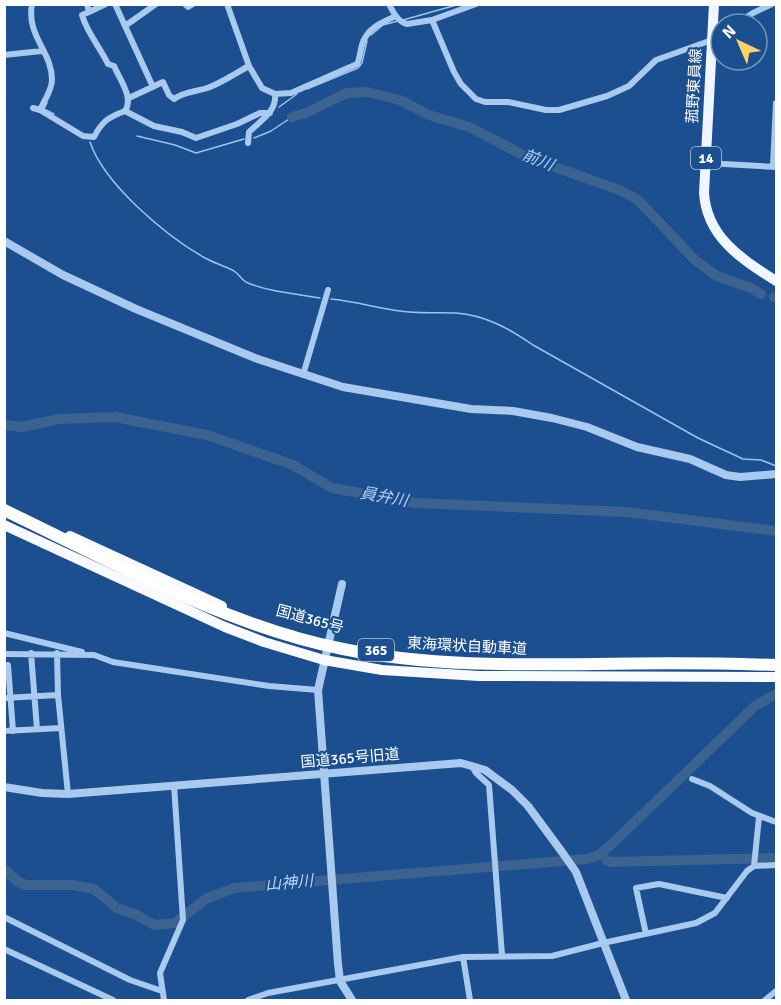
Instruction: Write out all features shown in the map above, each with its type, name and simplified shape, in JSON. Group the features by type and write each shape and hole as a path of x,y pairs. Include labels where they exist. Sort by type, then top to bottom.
{"highway":[{"name":"国道365号","path":"4,505 229,609 328,641 378,651 441,658 777,660"},
{"name":"東海環状自動車道","path":"4,510 219,611 270,629 341,649 418,661 461,664 777,665"},
{"name":"365","path":"4,525 225,627 264,642 324,660 382,670 479,676 777,677"}],"main road":[{"name":"菰野東員線","path":"712,72 705,199 709,218 717,233 734,253 777,281"}],"street":[{"path":"32,4 30,17 32,30 49,64 52,81 50,90 36,109 83,136 94,137 99,126 108,117 125,111 129,105 129,98 114,66 108,64 95,39 86,28 82,15 88,8 106,4"},
{"path":"115,4 153,87"},
{"path":"125,26 156,4"},
{"path":"185,4 188,7 193,4"},
{"path":"227,4 249,66 262,88 275,94 291,93 357,64 368,33 380,23 399,19"},
{"path":"389,4 399,19 406,24 432,20 476,4"},
{"path":"755,12 772,4"},
{"path":"432,20 454,72 476,99 485,102 508,102 546,110 559,110 629,87 656,60 709,38"},
{"path":"4,55 42,51"},
{"path":"129,98 163,82 169,95 174,99 184,92 193,93 212,86 249,66"},
{"path":"248,143 249,132 270,113 275,102 275,94"},
{"path":"706,163 775,167 777,103"},
{"path":"125,111 154,126 182,132 196,138 237,124 260,113 270,113"},
{"path":"4,241 63,276 125,304 217,343 303,375 343,387 388,396 471,409 513,411 552,418 587,427 637,447 690,459 726,475 741,477 777,474"},
{"path":"303,375 328,290"},
{"path":"342,584 318,690 340,981 352,1000"},
{"path":"4,633 94,655 113,662 269,686 318,690"},
{"path":"31,653 37,729"},
{"path":"57,653 58,695 68,794"},
{"path":"4,654 94,655"},
{"path":"4,666 8,666 7,698 13,731"},
{"path":"7,698 58,695"},
{"path":"4,731 61,728"},
{"name":"国道365号旧道","path":"4,787 42,793 68,794 461,763 471,765 485,770 512,790 528,806 576,872 626,1000"},
{"path":"471,765 489,785 502,956"},
{"path":"692,779 710,786 759,817 777,822"},
{"path":"164,1000 160,973 183,916 174,785"},
{"path":"248,1000 268,993 463,957 552,956 703,921 715,914 754,862 759,817"},
{"path":"754,862 777,865"},
{"path":"646,933 636,888 658,884 728,898"},
{"path":"4,917 130,981 162,991"},
{"path":"4,949 113,1000"},
{"path":"463,957 470,1000"},
{"path":"765,1000 777,991"}],"waterway":[{"path":"403,20 460,4"},
{"path":"371,35 383,25 398,21"},
{"path":"307,89 358,68 362,63 367,41"},
{"name":"前川","path":"292,117 306,113 347,93 367,92 400,100 429,115 469,127 527,157 622,191 638,200 696,261 717,276 761,294"},
{"path":"279,107 297,94"},
{"path":"47,103 44,109 54,114"},
{"path":"254,138 271,131 292,117"},
{"path":"137,136 175,145 196,153 244,139"},
{"path":"90,142 108,175 122,191 155,223 189,248 208,260 234,271 248,283 275,291 320,298"},
{"path":"331,299 400,311 467,314 487,320 506,328 698,438 743,459 761,460 776,466"},
{"name":"員弁川","path":"4,425 22,427 59,419 115,417 207,435 293,465 332,488 416,503 627,512 776,531"},
{"name":"山神川","path":"4,869 18,882 26,885 72,885 94,889 117,908 137,915 154,925 175,923 206,899 234,888 587,859 599,855 613,843 755,706 776,694"},
{"name":"山神川","path":"606,860 610,862 776,858"}]}
